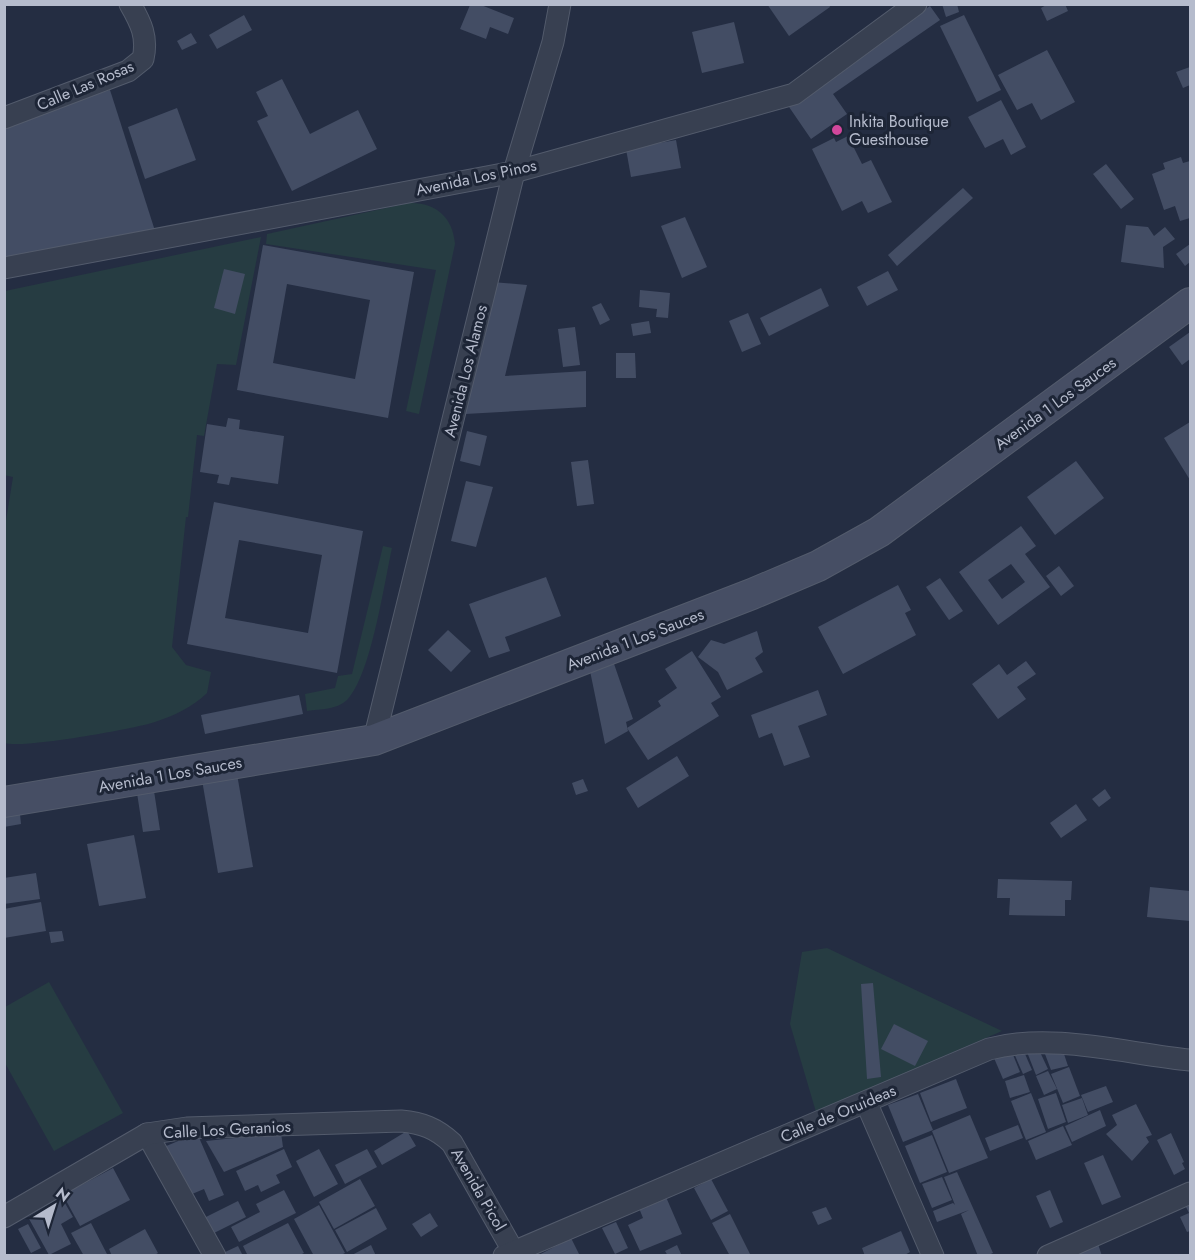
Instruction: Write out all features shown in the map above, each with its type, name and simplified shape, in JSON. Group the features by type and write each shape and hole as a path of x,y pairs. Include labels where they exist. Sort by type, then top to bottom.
{"street":[{"name":"Calle Las Rosas","path":"4,118 128,71 143,59 146,49 144,27 130,4"},
{"name":"Avenida Los Alamos","path":"374,740 514,172 553,42 560,4"},
{"name":"Avenida Los Pinos","path":"4,268 514,172 794,94 916,4"},
{"name":"Avenida 1 Los Sauces","path":"4,802 374,740 752,594 818,566 879,532 1191,303"},
{"name":"Calle de Oruideas","path":"511,1254 990,1049 1014,1042 1042,1042 1189,1063"},
{"path":"866,1102 933,1256"},
{"name":"Avenida Picol","path":"401,1121 422,1123 440,1131 452,1143 511,1254"},
{"name":"Calle Los Geranios","path":"4,1217 147,1134 187,1128 401,1121"},
{"path":"147,1134 215,1256"},
{"path":"1048,1256 1191,1193"}],"green space":[{"path":"409,203 427,205 441,213 451,226 455,244 419,414 406,411 436,270 266,244 267,234"},
{"path":"261,237 236,365 217,364 204,436 197,435 188,517 186,517 172,647 186,665 211,672 207,693 196,703 162,720 143,725 54,741 5,743 4,533 13,477 4,475 5,291"},
{"path":"383,546 392,548 376,628 363,671 355,688 343,703 338,706 307,711 305,694 335,688 338,676 352,674"},
{"path":"827,948 1002,1031 816,1112 790,1024 802,952"},
{"path":"49,982 123,1113 54,1151 5,1063 5,1007"}],"building":[{"path":"767,4 829,4 830,7 789,36"},
{"path":"942,4 957,4 959,12 946,17"},
{"path":"1048,4 1065,4 1068,11 1047,21 1041,8"},
{"path":"470,5 481,5 514,18 508,34 490,27 486,39 460,29"},
{"path":"930,6 940,20 833,94 847,114 811,139 787,104"},
{"path":"244,15 252,30 217,49 209,35"},
{"path":"964,15 1001,90 977,102 940,26"},
{"path":"734,22 744,63 702,73 692,32"},
{"path":"191,33 197,43 182,50 177,41"},
{"path":"1047,50 1075,102 1041,120 1032,103 1017,110 998,75"},
{"path":"1190,67 1190,85 1183,88 1176,72"},
{"path":"282,79 310,134 358,110 377,149 292,191 257,121 268,116 256,92"},
{"path":"110,90 156,234 4,263 4,124"},
{"path":"1001,100 1026,147 1011,155 1003,139 985,148 968,117"},
{"path":"177,108 196,160 145,179 128,127"},
{"path":"848,136 862,164 871,160 892,202 868,213 862,201 842,211 812,149 834,138 836,142"},
{"path":"676,140 681,168 631,177 626,149"},
{"path":"1181,157 1183,163 1190,161 1190,218 1180,221 1175,206 1164,210 1152,174 1165,169 1163,163"},
{"path":"1106,164 1134,199 1121,209 1093,174"},
{"path":"963,188 973,198 897,266 888,255"},
{"path":"685,217 707,267 682,278 661,226"},
{"path":"1126,225 1148,227 1154,236 1165,227 1175,239 1163,247 1164,268 1121,262"},
{"path":"1190,244 1190,262 1185,266 1176,254"},
{"path":"263,245 414,272 388,418 237,390","holes":["287,284 370,300 355,379 273,363"]},
{"path":"224,269 245,274 235,314 214,308"},
{"path":"888,271 898,290 867,306 857,287"},
{"path":"492,282 527,285 505,376 586,371 586,407 465,414"},
{"path":"821,288 829,306 769,336 760,318"},
{"path":"640,290 670,293 668,318 656,317 657,309 639,307"},
{"path":"601,303 610,320 600,325 592,307"},
{"path":"748,313 761,344 742,352 729,321"},
{"path":"649,321 651,333 633,336 631,324"},
{"path":"575,327 580,365 563,367 558,329"},
{"path":"1190,332 1190,359 1182,365 1169,347"},
{"path":"616,353 635,353 636,378 616,378"},
{"path":"228,418 240,420 239,429 284,436 278,484 231,477 229,485 217,483 219,475 200,472 207,424 226,427"},
{"path":"1190,422 1190,480 1164,438"},
{"path":"467,431 487,436 480,466 460,461"},
{"path":"588,460 594,504 577,506 571,462"},
{"path":"1076,461 1104,498 1055,535 1027,497"},
{"path":"466,481 493,487 476,547 451,541"},
{"path":"214,502 363,531 337,673 187,644","holes":["239,540 322,555 308,633 225,618"]},
{"path":"1021,526 1036,546 1025,554 1050,587 998,625 959,572","holes":["1011,564 1025,582 1002,599 988,580"]},
{"path":"1059,566 1074,586 1061,596 1046,576"},
{"path":"546,577 561,616 505,637 510,651 489,658 469,604"},
{"path":"940,578 963,611 949,620 926,587"},
{"path":"898,585 911,610 905,613 916,635 843,674 818,627"},
{"path":"448,630 471,651 451,672 428,650"},
{"path":"757,631 763,652 755,658 763,672 727,690 718,672 698,657 711,640 724,644"},
{"path":"692,651 721,697 711,703 719,716 648,760 627,728 661,706 658,701 677,688 665,669"},
{"path":"612,658 633,719 626,722 628,731 605,744 589,666"},
{"path":"1026,661 1036,674 1017,687 1026,699 998,719 972,684 999,664 1007,675"},
{"path":"818,690 827,715 798,726 810,757 784,766 772,733 759,738 751,715"},
{"path":"299,695 303,714 205,734 201,715"},
{"path":"677,756 689,776 638,808 626,788"},
{"path":"237,774 253,867 218,873 202,780"},
{"path":"583,779 588,791 576,795 572,783"},
{"path":"1105,789 1111,798 1099,807 1092,799"},
{"path":"154,791 160,830 143,832 137,793"},
{"path":"1076,804 1087,820 1061,838 1050,823"},
{"path":"20,814 21,824 4,827 4,817"},
{"path":"134,835 146,898 99,906 87,844"},
{"path":"36,873 40,899 4,904 4,878"},
{"path":"998,879 1072,881 1071,900 1065,900 1065,916 1009,915 1010,898 997,898"},
{"path":"1150,887 1190,891 1190,921 1147,917"},
{"path":"41,902 46,931 4,938 4,909"},
{"path":"62,931 64,941 51,943 49,932"},
{"path":"873,983 881,1077 867,1079 861,984"},
{"path":"894,1024 928,1041 915,1066 881,1049"},
{"path":"1022,1047 1032,1070 1023,1074 1013,1051"},
{"path":"1011,1050 1020,1072 1003,1079 994,1058"},
{"path":"1027,1052 1040,1052 1048,1069 1036,1075"},
{"path":"1045,1054 1064,1054 1068,1066 1051,1070"},
{"path":"1069,1067 1080,1096 1063,1103 1051,1074"},
{"path":"1048,1071 1057,1089 1044,1095 1036,1076"},
{"path":"1024,1075 1030,1092 1010,1098 1005,1081"},
{"path":"956,1079 967,1108 931,1122 920,1093"},
{"path":"1106,1086 1113,1102 1088,1112 1081,1095"},
{"path":"1031,1093 1046,1132 1026,1140 1011,1101"},
{"path":"1056,1093 1066,1122 1048,1129 1038,1099"},
{"path":"918,1094 933,1130 903,1142 888,1105"},
{"path":"1082,1098 1088,1115 1068,1123 1062,1105"},
{"path":"1136,1104 1152,1135 1146,1137 1149,1142 1132,1161 1106,1134 1117,1125 1112,1115"},
{"path":"1100,1110 1106,1126 1072,1142 1065,1126"},
{"path":"970,1115 988,1158 949,1173 932,1131"},
{"path":"1018,1125 1023,1138 990,1151 985,1138"},
{"path":"1063,1126 1072,1145 1036,1160 1028,1141"},
{"path":"407,1131 416,1146 382,1165 374,1151"},
{"path":"197,1133 224,1195 209,1201 204,1189 185,1197 164,1147"},
{"path":"281,1133 283,1147 224,1172 206,1141"},
{"path":"1171,1133 1185,1169 1174,1175 1157,1140"},
{"path":"932,1135 947,1172 920,1183 905,1146"},
{"path":"284,1149 292,1167 276,1175 280,1183 261,1192 258,1185 245,1191 236,1171"},
{"path":"319,1149 338,1184 314,1197 296,1161"},
{"path":"367,1149 377,1167 345,1184 335,1165"},
{"path":"1103,1155 1121,1197 1102,1205 1084,1163"},
{"path":"113,1168 130,1200 80,1226 63,1195"},
{"path":"957,1172 993,1253 986,1256 978,1256 961,1214 969,1210 937,1222 933,1211 953,1203 955,1205 944,1177"},
{"path":"942,1177 952,1200 932,1208 922,1184"},
{"path":"360,1179 375,1206 334,1229 319,1202"},
{"path":"711,1179 728,1211 711,1220 694,1188"},
{"path":"284,1190 296,1213 239,1242 231,1227 260,1212 256,1204"},
{"path":"1050,1190 1063,1222 1050,1228 1036,1196"},
{"path":"666,1197 682,1234 640,1251 628,1225 643,1218 639,1208"},
{"path":"62,1198 73,1217 61,1224 71,1244 49,1255 28,1217"},
{"path":"238,1201 246,1217 212,1234 204,1218"},
{"path":"319,1205 345,1253 339,1256 314,1256 294,1219"},
{"path":"1190,1205 1190,1231 1187,1232 1180,1217 1189,1213 1186,1207"},
{"path":"826,1207 832,1219 818,1225 812,1212"},
{"path":"376,1208 387,1229 347,1252 335,1230"},
{"path":"430,1213 438,1226 421,1237 412,1224"},
{"path":"730,1214 751,1256 730,1256 712,1223"},
{"path":"616,1222 628,1248 615,1254 602,1228"},
{"path":"91,1223 108,1256 84,1256 71,1233"},
{"path":"288,1223 304,1253 298,1256 248,1256 243,1246"},
{"path":"28,1224 41,1248 31,1253 18,1229"},
{"path":"145,1229 158,1253 153,1256 112,1256 109,1249"},
{"path":"901,1231 910,1252 903,1256 865,1256 862,1248"},
{"path":"571,1238 580,1256 537,1256"},
{"path":"1098,1244 1102,1256 1080,1256 1078,1251"},
{"path":"371,1245 376,1256 350,1256"},
{"path":"677,1245 682,1256 668,1256 665,1251"},
{"path":"238,1246 243,1256 224,1256 223,1253"}],"place":[{"name":"Inkita Boutique Guesthouse","path":"837,130"}]}
